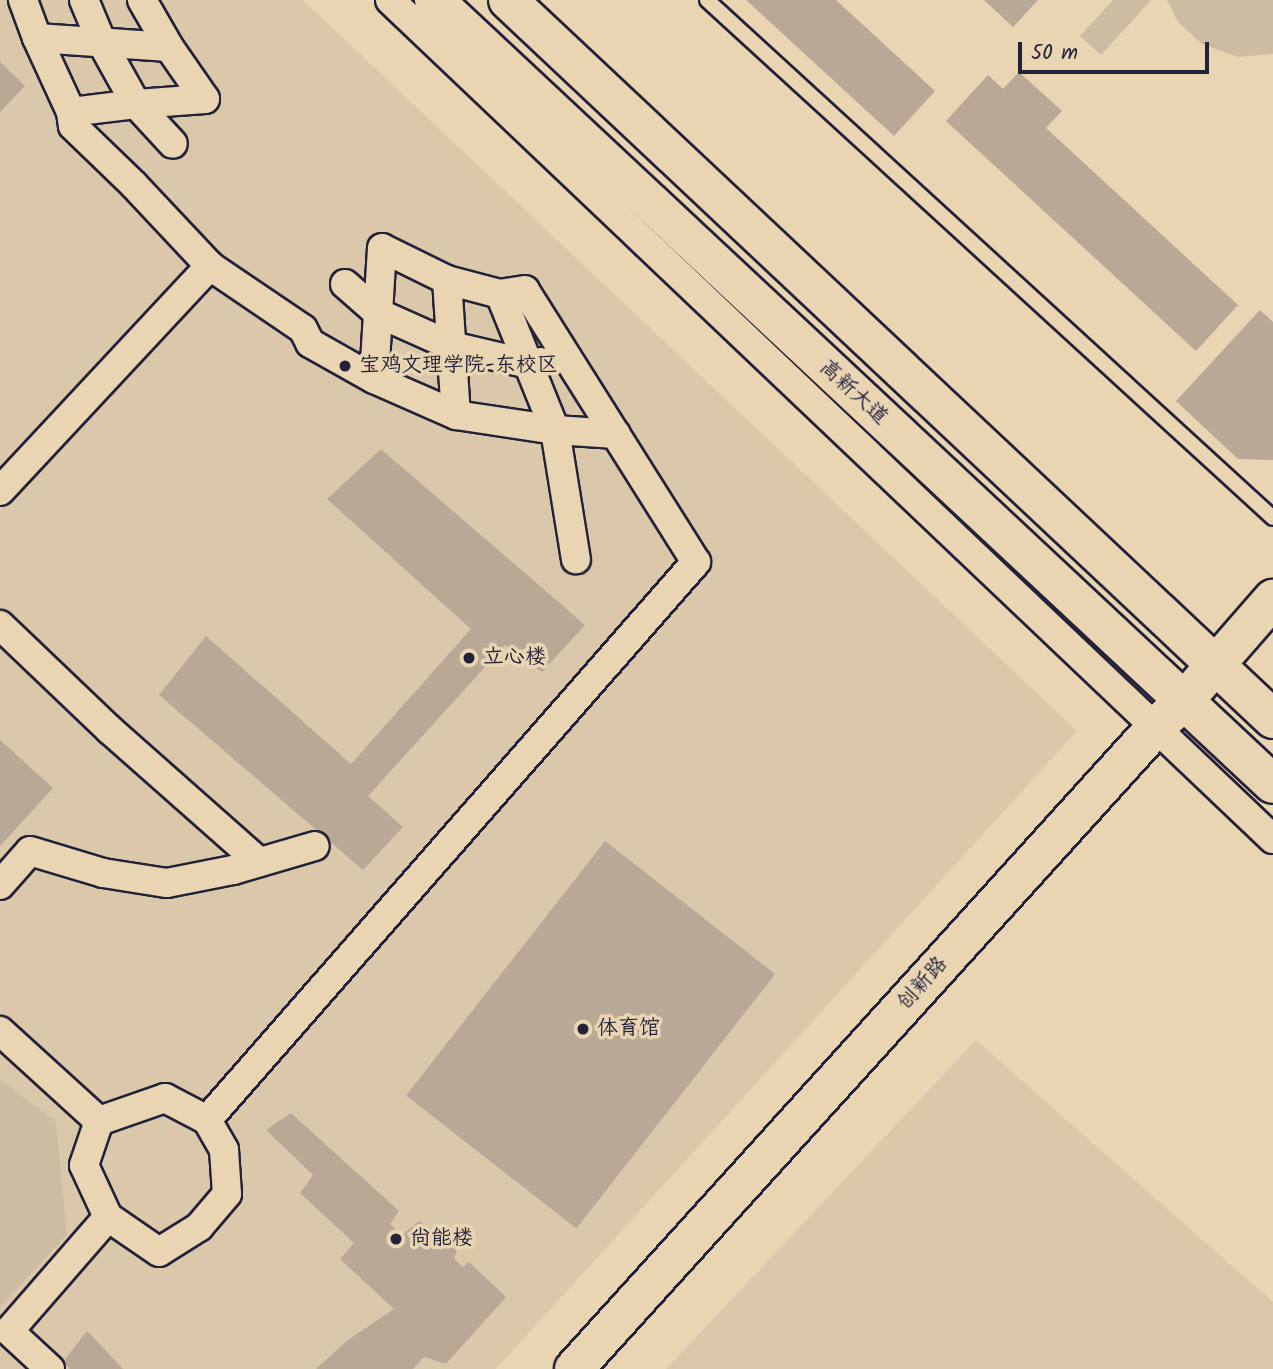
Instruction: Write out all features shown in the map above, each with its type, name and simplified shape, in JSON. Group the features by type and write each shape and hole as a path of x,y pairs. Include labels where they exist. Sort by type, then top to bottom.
{"main road":[{"name":"高新大道","path":"434,0 1170,715 1273,785"},
{"path":"508,0 1273,719"},
{"name":"创新路","path":"574,1369 1273,599"}],"street":[{"path":"23,0 37,38 71,112 73,126 134,185 210,266 303,329 310,344 374,379 456,415 555,430 616,434"},
{"path":"84,0 102,43 136,104 173,144"},
{"path":"71,112 205,99 169,47 142,0"},
{"path":"390,0 1170,715 1273,839"},
{"path":"37,38 169,47"},
{"path":"207,1120 696,562 526,290 500,294 447,280 382,248 374,379"},
{"path":"0,491 210,266"},
{"path":"447,280 456,415"},
{"path":"345,284 378,313 452,346 528,364 568,357"},
{"path":"500,294 555,430 576,559"},
{"path":"0,625 110,730 259,862"},
{"path":"0,885 30,850 103,873 167,883 315,846"},
{"path":"0,1031 99,1121"},
{"path":"165,1098 207,1120 225,1150 227,1194 199,1227 159,1252 108,1217 84,1166 99,1121 165,1098"},
{"path":"50,1369 5,1337 108,1217"}],"lane":[{"path":"707,0 1273,518"}],"shaded area":[{"name":"宝鸡文理学院-东校区","path":"0,0 303,0 1077,731 496,1369 0,1369"},
{"path":"1113,0 1151,0 1101,55 1080,36"},
{"path":"1167,0 1273,0 1273,54 1238,57 1202,44 1178,22"},
{"path":"976,1040 1273,1302 1273,1369 666,1369"},
{"path":"0,1079 56,1122 67,1235 0,1307"}],"building":[{"path":"746,0 836,0 935,91 894,136"},
{"path":"984,0 1038,0 1013,27"},
{"path":"0,62 25,86 0,112"},
{"path":"1019,72 1062,111 1046,128 1238,305 1196,351 946,121 988,75 1003,89"},
{"path":"1260,310 1273,322 1273,460 1238,459 1176,401"},
{"name":"立心楼","path":"381,449 585,625 542,672 505,645 368,796 403,827 363,870 159,695 206,636 351,764 471,629 327,499"},
{"path":"0,740 53,788 0,846"},
{"name":"体育馆","path":"605,841 775,974 576,1229 406,1096"},
{"name":"尚能楼","path":"291,1113 399,1211 390,1224 402,1235 419,1221 457,1251 454,1259 463,1267 469,1262 506,1297 446,1364 424,1357 413,1369 316,1369 348,1340 394,1309 340,1259 354,1243 300,1193 313,1175 266,1130"},
{"path":"87,1331 123,1369 70,1369 63,1362"}],"place":[{"name":"宝鸡文理学院-东校区","path":"345,366"},
{"name":"立心楼","path":"469,658"},
{"name":"体育馆","path":"583,1029"},
{"name":"尚能楼","path":"396,1239"}]}
